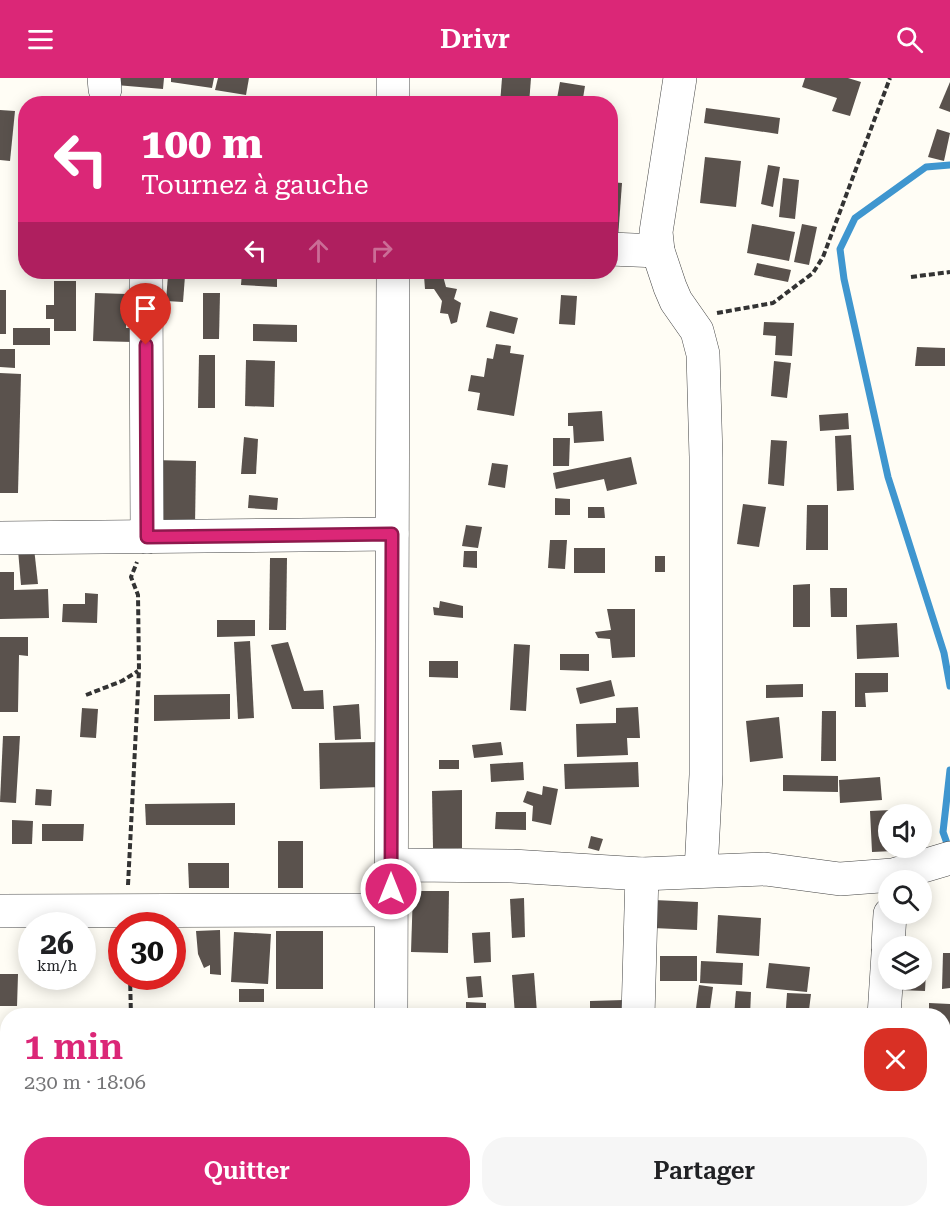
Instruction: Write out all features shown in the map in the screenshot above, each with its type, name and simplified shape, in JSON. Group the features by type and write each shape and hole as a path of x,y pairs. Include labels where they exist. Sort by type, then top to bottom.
{"street":[{"path":"393,78 393,96"},
{"path":"680,78 656,232 658,251 676,301 697,331 703,354 706,457 706,775 701,871"},
{"path":"618,249 658,251"},
{"path":"146,279 147,537"},
{"path":"391,1008 393,279"},
{"path":"0,538 392,534"},
{"path":"915,870 939,861"},
{"path":"391,868 409,865 512,866 642,874 765,869 840,879 878,878"},
{"path":"638,1008 642,874"},
{"path":"0,911 391,910"},
{"path":"885,1008 886,990"}],"path":[{"path":"690,318 773,303 813,273 823,257 890,78"},
{"path":"911,277 950,272"},
{"path":"127,910 139,670 138,595 131,577 147,537"},
{"path":"86,695 122,681 139,670"},
{"path":"130,990 131,1008"}],"building":[{"path":"117,78 164,78 163,89 116,85"},
{"path":"171,78 214,78 212,88 171,82"},
{"path":"218,78 249,78 246,95 215,90"},
{"path":"502,78 531,78 530,96 501,96"},
{"path":"805,78 848,78 861,82 850,116 832,111 837,98 802,87"},
{"path":"560,82 585,86 583,96 557,96"},
{"path":"950,82 950,112 939,108"},
{"path":"706,108 780,118 778,134 704,123"},
{"path":"0,110 15,111 10,161 0,160"},
{"path":"937,129 950,133 944,161 928,157"},
{"path":"705,157 741,161 736,207 700,203"},
{"path":"768,165 780,167 773,207 761,204"},
{"path":"783,178 799,180 795,219 779,217"},
{"path":"618,183 622,183 618,238"},
{"path":"752,224 795,232 789,261 747,253"},
{"path":"802,224 817,227 809,265 794,262"},
{"path":"757,263 791,270 788,282 754,275"},
{"path":"168,279 185,279 183,302 166,301"},
{"path":"241,279 277,279 277,287 241,285"},
{"path":"424,279 444,279 446,287 457,289 454,299 461,303 457,322 451,324 448,314 440,313 442,301 434,289 425,289"},
{"path":"54,281 76,281 76,331 54,331 54,319 46,319 46,305 54,305"},
{"path":"0,290 6,290 6,334 0,334"},
{"path":"95,293 127,294 126,328 133,328 133,342 93,341"},
{"path":"203,293 220,293 219,339 203,339"},
{"path":"561,295 577,296 575,325 559,324"},
{"path":"490,311 518,318 514,334 486,327"},
{"path":"764,322 794,323 792,356 775,355 776,336 763,335"},
{"path":"253,324 297,325 297,342 253,341"},
{"path":"13,328 50,328 50,345 13,345"},
{"path":"496,344 511,346 510,353 524,355 514,416 477,410 480,393 468,391 471,375 484,377 487,358 493,359"},
{"path":"917,347 945,348 945,366 915,366"},
{"path":"0,349 15,349 15,368 0,367"},
{"path":"199,355 215,355 215,408 198,408"},
{"path":"246,360 275,361 274,407 245,406"},
{"path":"774,361 791,363 787,398 771,396"},
{"path":"0,373 21,374 18,493 0,493"},
{"path":"602,411 604,441 574,443 573,426 568,426 568,413"},
{"path":"848,413 849,429 820,431 819,415"},
{"path":"851,435 854,490 837,491 835,436"},
{"path":"244,437 258,439 256,474 241,474"},
{"path":"553,438 570,438 569,466 553,466"},
{"path":"771,440 787,441 784,486 768,484"},
{"path":"631,457 637,484 607,491 604,479 556,489 553,473"},
{"path":"153,460 196,461 195,525 152,524"},
{"path":"492,463 508,465 505,488 488,485"},
{"path":"249,495 278,498 277,510 248,508"},
{"path":"555,498 570,499 570,515 555,515"},
{"path":"743,504 766,507 759,547 737,544"},
{"path":"807,505 828,505 828,550 806,550"},
{"path":"588,507 604,507 605,518 588,518"},
{"path":"466,525 482,527 478,548 462,546"},
{"path":"550,540 567,540 565,569 548,568"},
{"path":"34,548 38,584 21,585 18,550"},
{"path":"574,548 605,548 605,573 574,573"},
{"path":"464,551 477,551 477,568 463,567"},
{"path":"655,556 665,556 665,572 655,572"},
{"path":"270,558 287,558 286,630 269,630"},
{"path":"0,572 14,572 14,590 48,589 49,618 0,619"},
{"path":"810,584 810,627 793,627 793,585"},
{"path":"830,588 847,588 847,617 831,617"},
{"path":"85,593 98,594 97,623 62,622 63,604 85,604"},
{"path":"440,601 463,606 463,618 434,615 433,607 439,608"},
{"path":"607,609 635,609 635,657 612,658 610,639 598,638 595,632 611,630"},
{"path":"217,620 255,620 255,636 217,637"},
{"path":"897,623 899,657 857,659 856,625"},
{"path":"0,637 28,637 28,656 19,655 18,712 0,712"},
{"path":"250,641 254,718 238,719 234,642"},
{"path":"288,642 304,691 323,690 324,709 292,709 271,645"},
{"path":"514,644 530,645 526,711 510,710"},
{"path":"560,654 589,654 589,671 560,670"},
{"path":"429,661 458,661 458,678 429,677"},
{"path":"855,673 888,673 888,692 865,693 866,707 855,707"},
{"path":"611,680 615,696 580,704 576,688"},
{"path":"803,684 803,697 766,698 766,685"},
{"path":"230,694 230,719 154,721 154,695"},
{"path":"359,704 361,739 335,740 333,706"},
{"path":"638,707 640,738 627,738 628,755 577,757 576,724 616,723 616,708"},
{"path":"82,708 98,709 96,738 80,737"},
{"path":"822,711 836,711 836,761 821,761"},
{"path":"779,717 783,758 750,762 746,721"},
{"path":"3,736 20,736 16,803 0,802"},
{"path":"380,742 381,787 320,789 319,743"},
{"path":"501,742 503,755 474,758 472,745"},
{"path":"439,760 459,760 459,769 439,769"},
{"path":"523,762 524,780 491,782 490,764"},
{"path":"638,762 639,787 565,789 564,764"},
{"path":"783,775 838,776 838,792 783,791"},
{"path":"880,777 882,800 840,803 839,780"},
{"path":"543,786 558,789 551,825 532,821 533,806 523,802 527,791 542,795"},
{"path":"36,789 52,790 51,806 35,805"},
{"path":"462,790 462,848 433,848 432,791"},
{"path":"235,803 235,825 146,825 145,804"},
{"path":"870,811 878,811 878,852 872,852"},
{"path":"496,812 526,812 526,830 495,829"},
{"path":"12,820 33,821 32,844 12,844"},
{"path":"42,824 84,824 83,841 42,841"},
{"path":"591,836 603,839 599,851 588,848"},
{"path":"278,841 303,841 303,888 278,888"},
{"path":"188,863 229,863 229,888 189,888"},
{"path":"413,891 449,891 448,953 411,952"},
{"path":"524,898 525,937 512,938 510,899"},
{"path":"654,900 698,902 697,930 653,928"},
{"path":"718,915 761,918 759,956 716,953"},
{"path":"220,930 221,975 210,974 210,965 204,968 198,954 196,931"},
{"path":"276,931 323,931 323,989 276,989"},
{"path":"234,932 271,934 268,984 231,982"},
{"path":"490,932 491,962 474,963 472,933"},
{"path":"943,953 950,953 950,988 942,989"},
{"path":"660,956 697,956 697,981 660,981"},
{"path":"701,961 743,963 742,985 700,983"},
{"path":"769,963 810,967 807,992 766,988"},
{"path":"534,973 537,1008 514,1008 512,975"},
{"path":"0,974 18,974 17,1006 0,1006"},
{"path":"481,976 483,997 468,998 466,977"},
{"path":"699,985 713,987 710,1008 696,1008"},
{"path":"239,989 264,989 264,1002 239,1002"},
{"path":"736,991 751,992 750,1008 735,1008"},
{"path":"787,993 811,994 809,1008 786,1008"},
{"path":"624,1000 624,1008 590,1008 590,1001"},
{"path":"466,1002 486,1003 486,1008 466,1008"},
{"path":"929,1003 950,1004 950,1008 929,1008"}],"waterway":[{"path":"950,165 926,167 855,218 840,249 844,279 888,477 944,653 950,686"},
{"path":"949,849 943,832 950,770"}],"route":[{"path":"146,345 147,537 392,534 391,889"}]}
